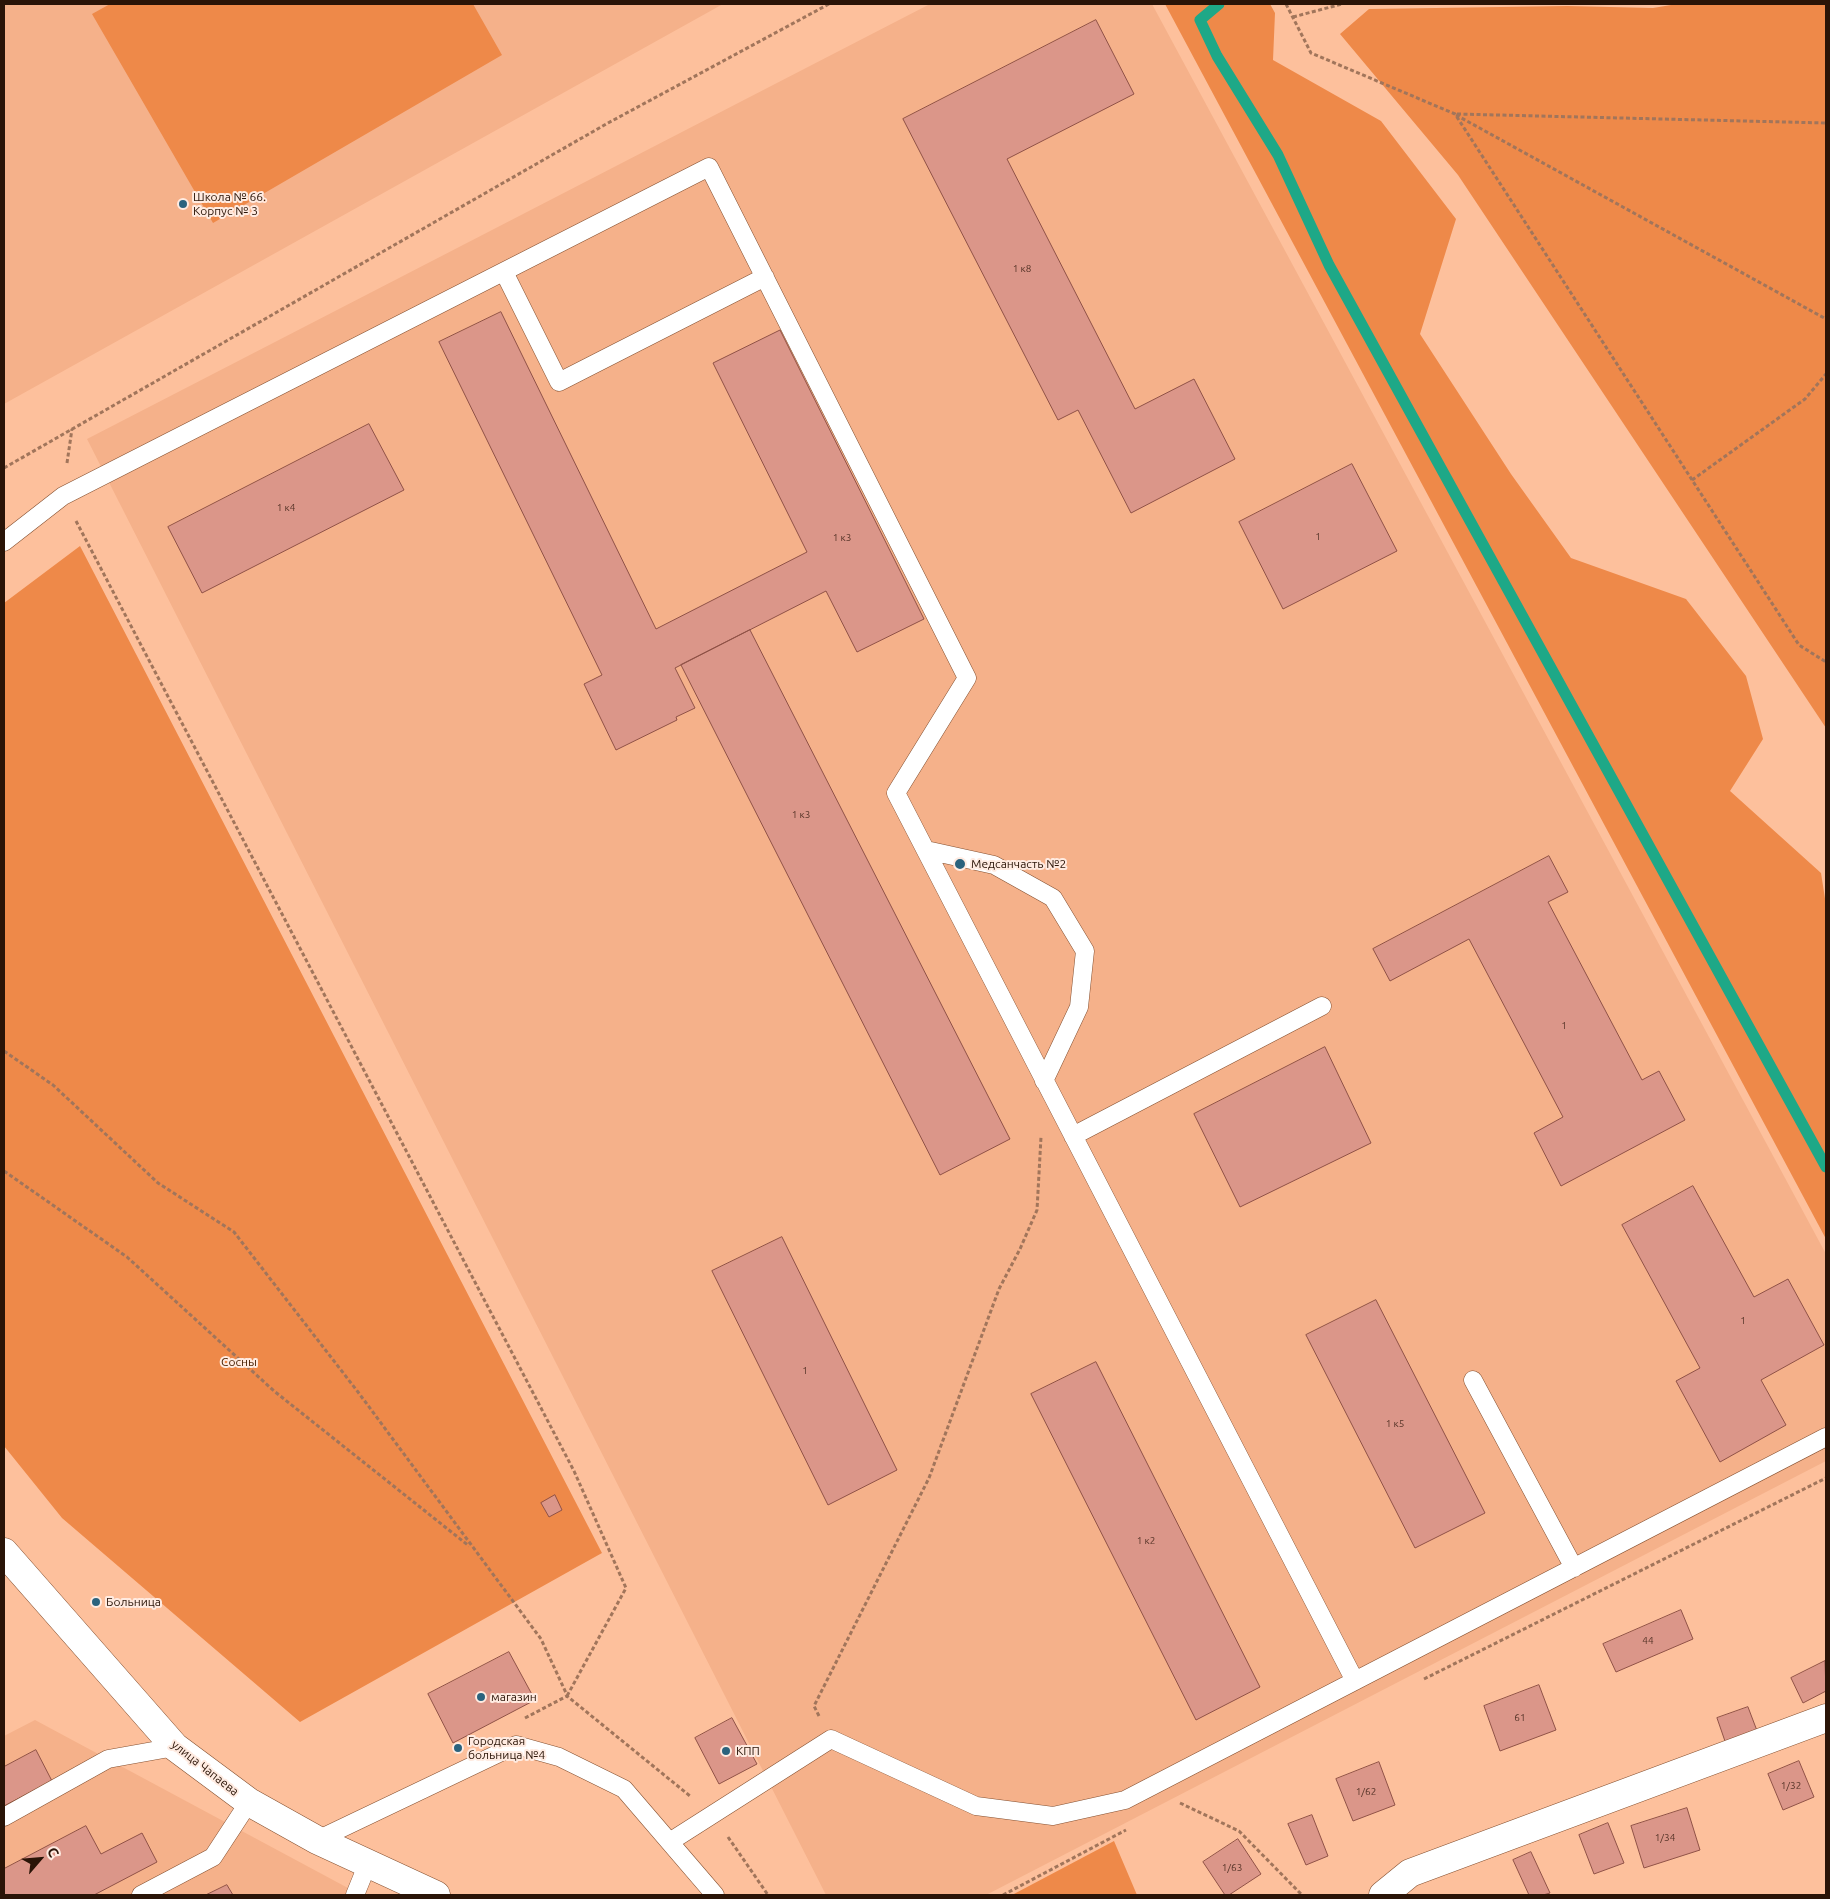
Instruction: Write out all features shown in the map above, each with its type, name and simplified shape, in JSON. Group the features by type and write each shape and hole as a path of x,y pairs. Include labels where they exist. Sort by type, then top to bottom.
{"street":[{"name":"улица Чапаева","path":"7,1564 175,1747 249,1802 317,1840 436,1895"},
{"path":"1384,1895 1410,1873 1826,1718"}],"lane":[{"path":"4,542 63,496 709,167 967,678 896,793 1355,1681"},
{"path":"504,272 559,382 765,277"},
{"path":"926,850 994,865 1053,898 1085,951 1079,1007 1044,1080"},
{"path":"1073,1136 1322,1006"},
{"path":"1473,1380 1574,1568"},
{"path":"671,1841 831,1739 976,1806 1053,1816 1125,1800 1826,1436"},
{"path":"317,1840 516,1745 559,1756 624,1789 671,1841 715,1895"},
{"path":"4,1817 108,1759 175,1747"},
{"path":"141,1895 213,1857 249,1802"},
{"path":"355,1895 368,1864"}],"path":[{"path":"4,468 608,123 829,4"},
{"path":"1286,4 1312,53 1456,114 1826,319"},
{"path":"1293,17 1342,4"},
{"path":"1456,114 1826,124"},
{"path":"1456,114 1799,645 1826,662"},
{"path":"1692,480 1805,399 1826,374"},
{"path":"4,1051 53,1085 158,1183 234,1232 358,1392 473,1550 541,1639 567,1696 626,1588 574,1471 63,496"},
{"path":"831,1739 814,1706 929,1478 999,1289 1020,1249 1037,1210 1042,1130"},
{"path":"4,1170 127,1257 274,1391 473,1550"},
{"path":"1419,1682 1826,1478"},
{"path":"1187,1798 1178,1802 1239,1831 1302,1895"},
{"path":"1003,1895 1130,1828"}],"shaded area":[{"name":"Школа № 66. Корпус № 3","path":"4,4 723,4 4,404"},
{"name":"Медсанчасть №2","path":"930,4 1152,4 1826,1254 1826,1461 986,1895 826,1895 87,439"},
{"path":"35,1720 361,1895 4,1895 4,1736"}],"green space":[{"path":"110,4 473,4 502,55 213,223 92,14"},
{"path":"1165,4 1270,4 1275,13 1273,60 1381,121 1456,219 1420,334 1511,474 1571,558 1686,599 1746,676 1763,739 1730,791 1821,873 1826,905 1826,1239"},
{"path":"1677,4 1826,4 1826,728 1458,175 1340,34 1369,9 1567,6 1653,8"},
{"name":"Сосны","path":"80,546 602,1553 300,1722 62,1518 4,1446 4,603"},
{"path":"1114,1841 1137,1895 1012,1895"}],"building":[{"path":"1096,20 1134,94 1007,159 1135,409 1194,379 1235,459 1131,513 1078,410 1058,420 903,119"},
{"path":"501,312 656,629 807,552 713,363 780,330 924,619 857,652 826,591 675,668 695,708 676,717 677,720 616,750 584,684 602,675 439,342"},
{"path":"369,424 404,490 202,593 168,527"},
{"path":"1352,464 1397,551 1283,609 1239,522"},
{"path":"750,630 1010,1139 940,1175 681,665"},
{"path":"1549,856 1568,892 1548,902 1642,1080 1659,1071 1685,1120 1561,1186 1534,1133 1563,1117 1469,939 1390,981 1373,949"},
{"path":"1325,1047 1371,1143 1240,1207 1194,1114"},
{"path":"1693,1186 1754,1297 1788,1279 1824,1345 1761,1380 1786,1425 1720,1462 1676,1381 1700,1368 1622,1225"},
{"path":"782,1237 897,1470 828,1505 712,1271"},
{"path":"1376,1300 1485,1513 1415,1548 1306,1335"},
{"path":"1096,1362 1260,1687 1196,1720 1031,1394"},
{"path":"555,1495 562,1510 549,1517 541,1503"},
{"path":"1681,1610 1693,1639 1616,1672 1603,1644"},
{"name":"магазин","path":"509,1652 535,1700 453,1743 428,1694"},
{"path":"1825,1661 1826,1691 1803,1703 1791,1678"},
{"path":"1539,1685 1556,1730 1500,1751 1484,1706"},
{"path":"1748,1707 1759,1736 1727,1747 1717,1718"},
{"name":"КПП","path":"732,1718 757,1764 719,1784 695,1738"},
{"path":"36,1750 52,1781 4,1806 4,1767"},
{"path":"1799,1761 1814,1797 1783,1810 1768,1774"},
{"path":"1379,1762 1395,1805 1353,1821 1336,1779"},
{"path":"1687,1808 1700,1850 1644,1868 1631,1826"},
{"path":"1312,1815 1328,1856 1306,1865 1288,1824"},
{"path":"1608,1823 1624,1863 1594,1874 1579,1835"},
{"path":"86,1826 101,1854 142,1833 157,1862 94,1895 4,1895 4,1869"},
{"path":"1238,1839 1261,1874 1229,1895 1225,1895 1203,1862"},
{"path":"1531,1852 1550,1893 1529,1895 1513,1860"},
{"path":"227,1885 233,1895 206,1895"}],"waterway":[{"path":"1219,4 1200,20 1217,56 1278,155 1329,265 1826,1167"}],"place":[{"name":"Школа № 66. Корпус № 3","path":"183,204"},
{"name":"Медсанчасть №2","path":"960,864"},
{"name":"Больница","path":"96,1602"},
{"name":"магазин","path":"481,1697"},
{"name":"Городская больница №4","path":"458,1748"},
{"name":"КПП","path":"726,1751"}]}
